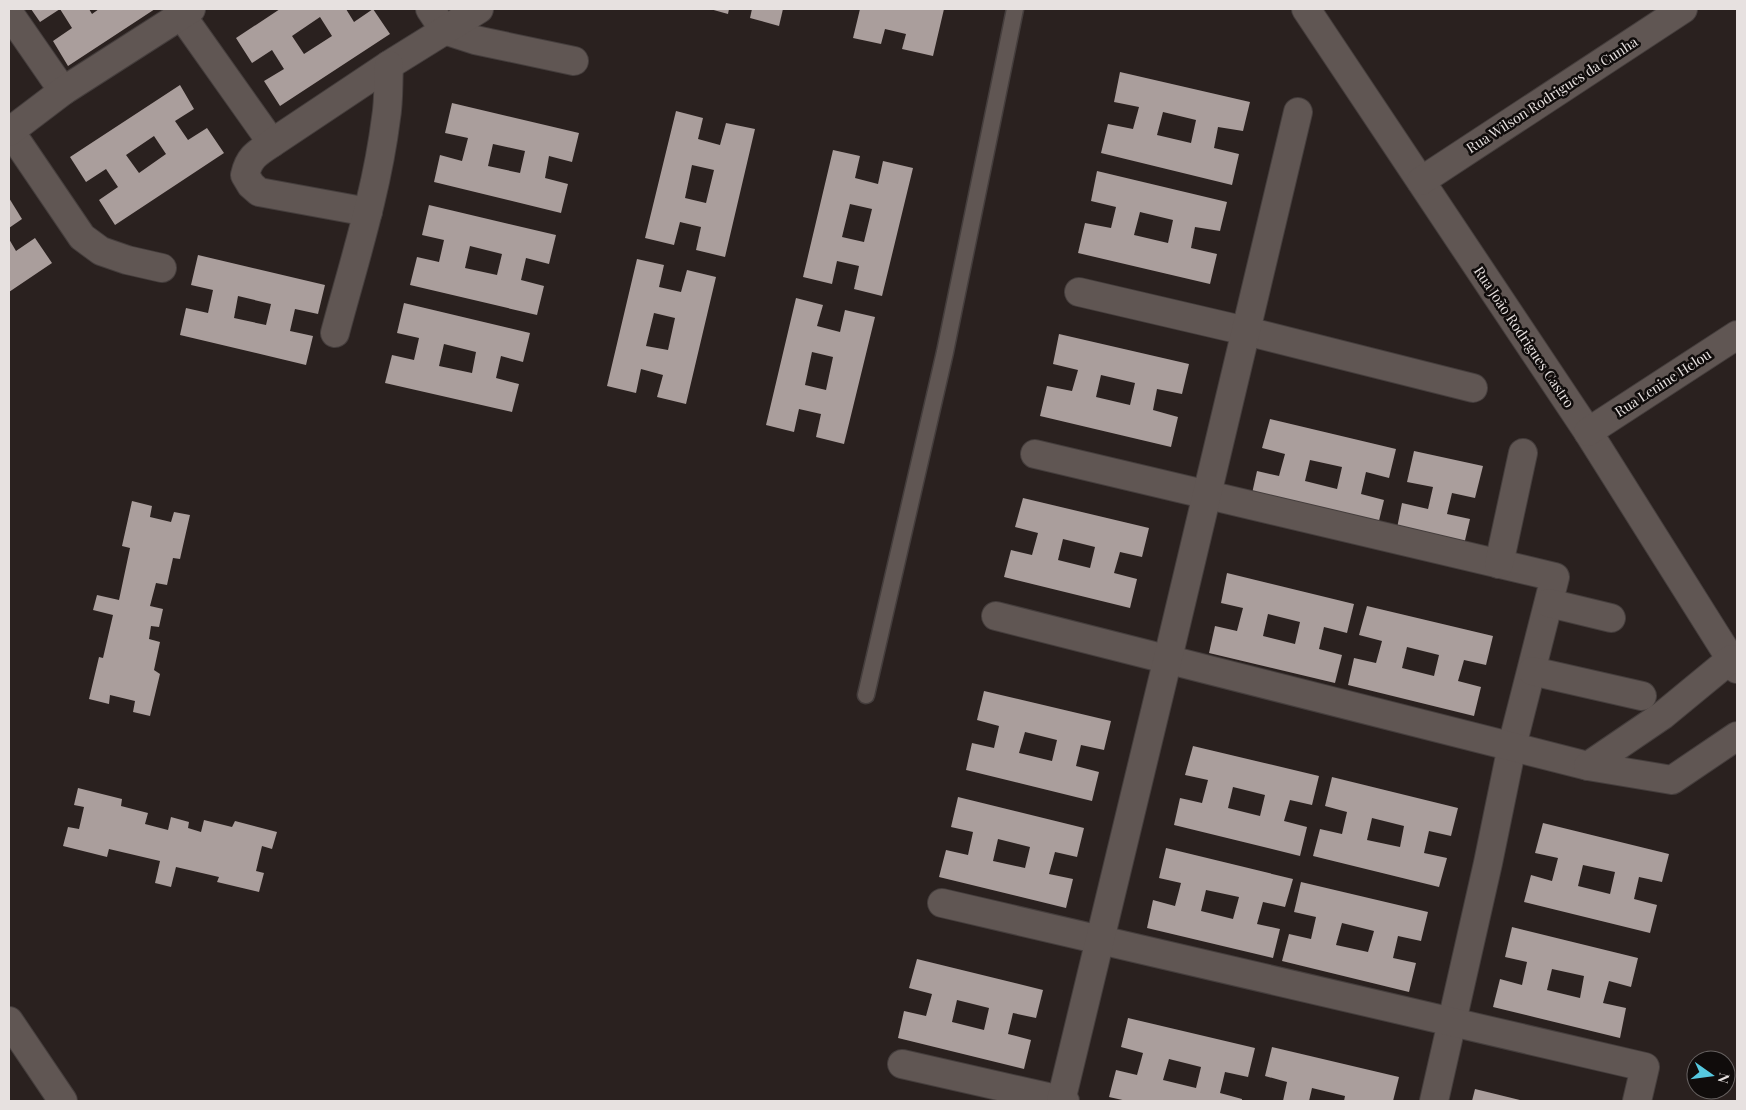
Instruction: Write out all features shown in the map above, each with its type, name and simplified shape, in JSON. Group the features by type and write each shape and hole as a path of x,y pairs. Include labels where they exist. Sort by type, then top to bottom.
{"street":[{"path":"368,212 260,192 245,175 246,169 255,155 389,65 437,20 479,9"},
{"name":"Rua João Rodrigues Castro","path":"1306,9 1588,432 1734,664"},
{"name":"Rua Wilson Rodrigues da Cunha","path":"1420,181 1682,9"},
{"path":"162,268 127,260 101,251 82,237 9,131 63,91 186,12 272,143"},
{"path":"9,13 63,91"},
{"path":"437,20 474,40 574,60"},
{"path":"335,333 368,212 386,117 389,65"},
{"path":"902,1064 1062,1101 1298,112"},
{"path":"1079,292 1246,331 1473,388"},
{"name":"Rua Lenine Helou","path":"1588,432 1737,335"},
{"path":"1499,564 1523,453"},
{"path":"1035,454 1555,577 1512,746 1488,863 1434,1101"},
{"path":"1548,604 1611,618"},
{"path":"996,616 1168,658 1588,766 1672,780 1737,736"},
{"path":"1588,766 1663,716 1734,664"},
{"path":"1532,671 1642,696"},
{"path":"942,903 1644,1068 1637,1101"},
{"path":"9,1021 63,1101"}],"lane":[{"path":"866,695 945,352 1015,9"}],"building":[{"path":"31,9 60,9 40,22"},
{"path":"60,9 89,9 92,14 99,9 155,9 68,66 53,41 72,28"},
{"path":"280,9 346,9 354,22 373,9 390,34 280,106 264,81 284,69 272,50 252,63 236,38","holes":["320,17 332,36 304,54 292,36"]},
{"path":"710,9 729,9 728,14"},
{"path":"752,9 783,9 779,26 750,18"},
{"path":"860,9 944,9 933,56 902,49 906,34 885,29 881,44 853,38"},
{"path":"1120,72 1250,102 1243,131 1218,127 1214,148 1239,154 1232,185 1101,153 1108,124 1133,129 1139,107 1114,102","holes":["1163,112 1196,120 1191,143 1157,135"]},
{"path":"180,85 194,109 175,121 188,140 207,128 224,153 115,225 99,200 118,187 106,169 86,182 70,157","holes":["154,136 166,154 139,173 126,155"]},
{"path":"452,103 579,133 572,162 549,156 545,178 568,184 561,213 434,182 440,155 462,161 468,138 445,133","holes":["493,144 525,151 520,173 488,166"]},
{"path":"676,111 703,118 698,139 720,145 726,123 755,129 725,257 696,250 701,227 680,222 674,245 645,238","holes":["692,165 714,170 706,203 685,198"]},
{"path":"833,150 860,156 855,178 878,184 883,161 913,168 882,296 854,289 859,266 837,261 832,284 803,277","holes":["850,204 872,209 864,242 842,237"]},
{"path":"1097,171 1227,202 1220,231 1195,227 1191,248 1217,254 1210,284 1078,253 1085,223 1111,228 1116,207 1091,201","holes":["1140,212 1173,220 1168,243 1134,235"]},
{"path":"9,198 22,219 9,228"},
{"path":"429,205 556,235 549,264 526,258 521,280 544,286 537,315 410,285 417,257 439,262 444,240 422,235","holes":["470,246 502,254 497,275 465,268"]},
{"path":"35,238 52,263 9,292 9,239 16,251"},
{"path":"198,255 325,285 318,314 295,309 290,331 313,336 306,365 180,335 186,308 208,313 213,290 191,285","holes":["238,296 271,304 266,325 234,318"]},
{"path":"637,259 664,265 659,287 681,292 687,270 716,277 686,404 657,397 663,375 641,369 636,393 607,386","holes":["654,313 675,318 668,350 646,346"]},
{"path":"796,298 823,305 817,326 840,332 845,310 875,317 844,444 816,437 821,414 799,409 794,432 766,425","holes":["812,352 833,357 826,390 805,385"]},
{"path":"404,303 530,333 523,362 501,356 496,378 519,384 512,412 385,383 392,355 414,360 419,338 397,333","holes":["444,344 476,352 472,373 439,366"]},
{"path":"1059,334 1189,364 1182,394 1157,389 1153,410 1178,417 1171,447 1040,416 1047,386 1072,391 1078,370 1053,364","holes":["1101,375 1135,383 1130,405 1096,397"]},
{"path":"1270,419 1396,449 1389,478 1366,472 1361,494 1384,500 1377,529 1251,498 1257,471 1279,476 1285,454 1262,448","holes":["1310,460 1342,467 1337,489 1305,481"]},
{"path":"1414,451 1483,466 1475,498 1452,493 1447,514 1470,519 1463,549 1396,533 1402,503 1428,509 1433,487 1407,482"},
{"path":"1023,498 1149,528 1142,557 1120,552 1114,573 1137,579 1130,608 1004,577 1011,550 1032,555 1038,533 1015,527","holes":["1063,539 1095,547 1090,568 1058,560"]},
{"path":"132,501 152,506 150,517 171,522 174,512 190,515 180,559 173,558 167,585 156,583 150,606 163,609 159,627 151,626 149,639 160,642 154,670 160,674 150,716 133,712 135,701 110,695 109,704 89,699 99,657 103,658 113,615 93,610 97,595 119,600 130,548 122,546"},
{"path":"1227,573 1354,604 1347,633 1324,627 1319,649 1342,655 1335,683 1209,653 1215,626 1237,631 1243,608 1221,603","holes":["1268,614 1300,622 1295,644 1263,636"]},
{"path":"1367,606 1493,636 1486,665 1464,660 1458,681 1481,687 1474,716 1348,685 1354,658 1376,663 1382,641 1359,635","holes":["1407,647 1439,655 1434,676 1402,668"]},
{"path":"984,691 1111,721 1104,750 1081,745 1076,766 1099,772 1092,801 966,770 972,743 994,748 999,726 977,720","holes":["1025,732 1057,740 1052,761 1019,753"]},
{"path":"1193,746 1319,776 1312,805 1290,800 1284,821 1307,827 1300,856 1174,825 1180,798 1202,803 1208,780 1185,775","holes":["1233,787 1265,795 1260,816 1228,808"]},
{"path":"1332,777 1458,808 1451,836 1429,831 1424,853 1447,858 1439,887 1313,856 1320,829 1342,834 1347,812 1325,806","holes":["1372,818 1404,826 1400,847 1367,840"]},
{"path":"78,788 122,799 121,806 148,813 145,824 168,830 171,817 189,822 188,828 201,832 204,820 232,827 235,821 277,832 272,849 262,846 256,871 264,873 259,892 217,882 219,877 176,867 171,887 155,883 160,861 109,849 107,857 63,846 68,827 79,829 84,807 74,805"},
{"path":"958,797 1084,828 1077,857 1055,852 1049,874 1073,879 1066,908 939,877 946,850 968,855 973,832 951,827","holes":["998,839 1030,847 1025,868 993,861"]},
{"path":"1543,823 1669,854 1662,882 1639,877 1634,899 1657,905 1650,933 1524,902 1531,875 1552,881 1558,858 1535,853","holes":["1583,865 1615,872 1610,894 1578,886"]},
{"path":"1166,848 1293,879 1285,907 1263,902 1257,924 1280,929 1273,958 1147,928 1153,900 1175,906 1181,883 1159,878","holes":["1206,890 1239,897 1233,919 1201,911"]},
{"path":"1301,882 1428,912 1421,941 1398,936 1393,958 1416,963 1409,992 1282,961 1289,934 1311,939 1316,917 1294,912","holes":["1342,923 1374,931 1368,952 1336,945"]},
{"path":"1512,927 1638,958 1631,987 1609,981 1603,1003 1626,1008 1620,1038 1493,1007 1500,979 1522,985 1527,962 1505,957","holes":["1552,969 1584,976 1580,998 1547,990"]},
{"path":"917,959 1043,990 1036,1018 1013,1013 1008,1034 1031,1040 1024,1069 898,1038 904,1011 926,1016 932,994 909,988","holes":["957,1000 989,1008 984,1030 952,1022"]},
{"path":"1128,1018 1255,1048 1248,1077 1225,1072 1220,1093 1242,1099 1242,1101 1127,1101 1109,1097 1116,1070 1137,1075 1143,1053 1121,1047","holes":["1169,1059 1201,1067 1196,1088 1163,1080"]},
{"path":"1272,1047 1399,1077 1393,1101 1344,1101 1345,1096 1312,1088 1309,1101 1283,1101 1287,1082 1265,1076"},
{"path":"1475,1089 1524,1101 1472,1101"}]}
